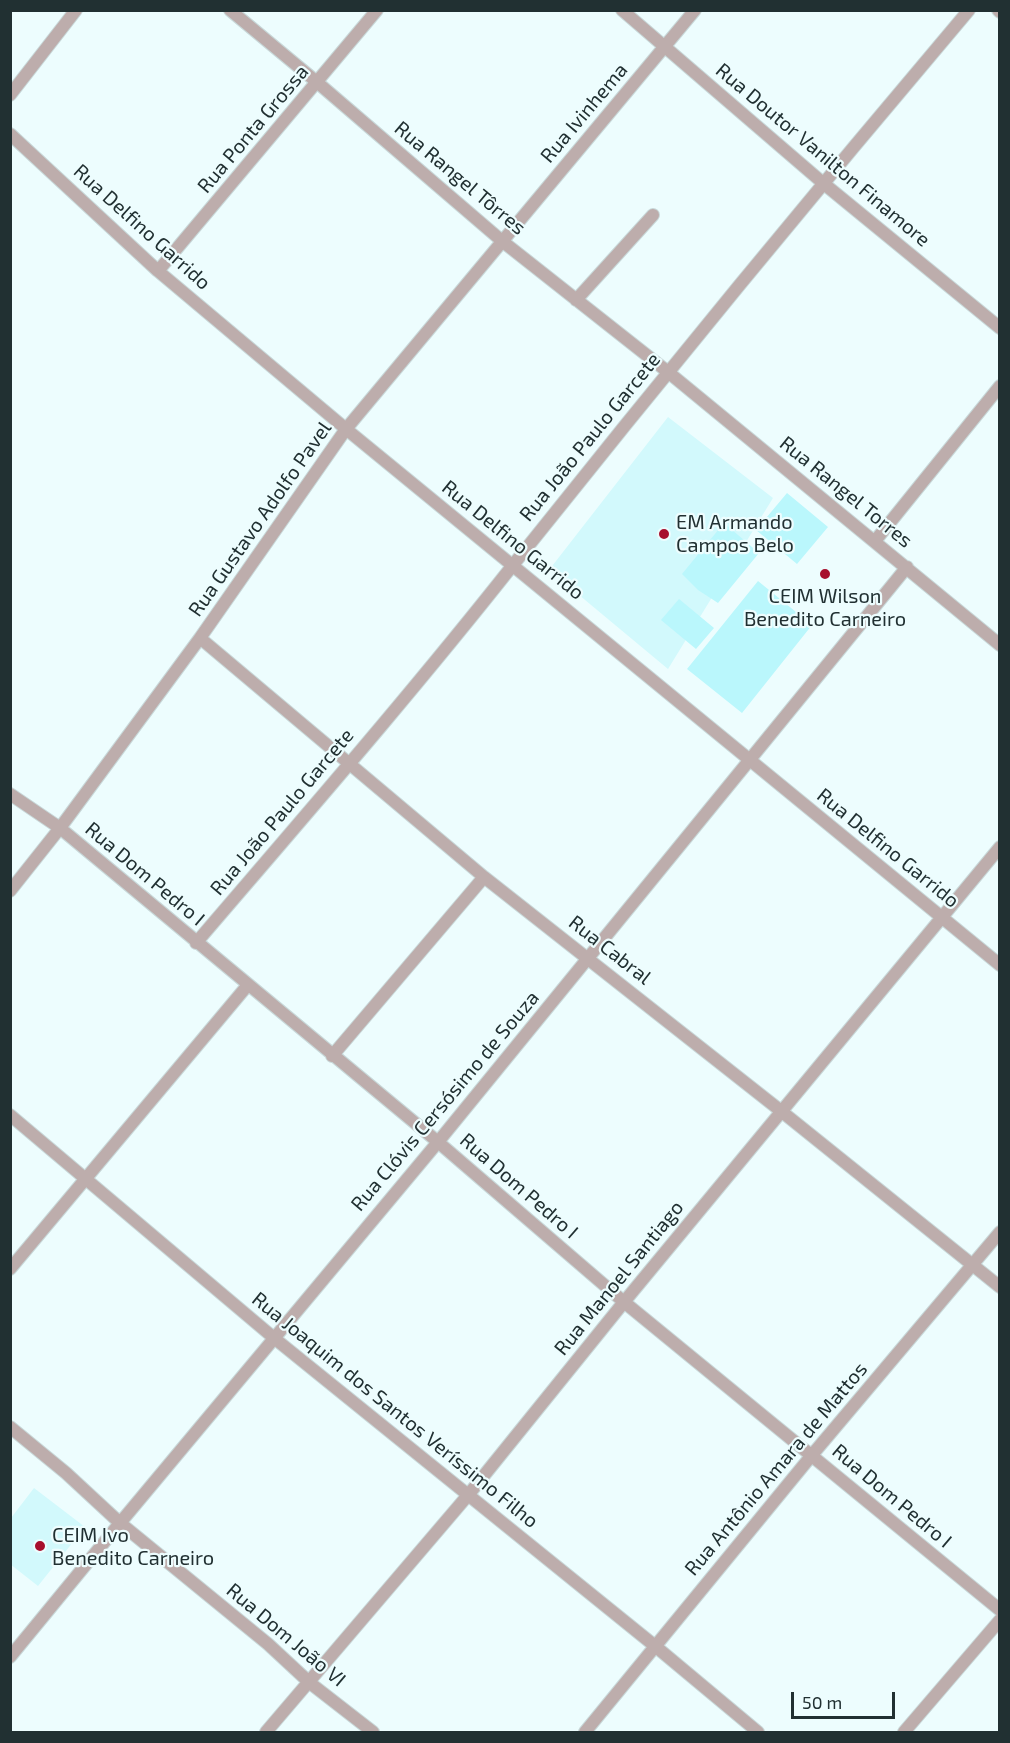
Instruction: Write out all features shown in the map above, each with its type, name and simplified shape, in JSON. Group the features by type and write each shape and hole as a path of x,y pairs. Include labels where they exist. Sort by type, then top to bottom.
{"street":[{"path":"10,95 76,10"},
{"name":"Rua Rangel Tôrres","path":"230,10 502,241 668,372"},
{"name":"Rua Ponta Grossa","path":"158,271 377,10"},
{"name":"Rua Doutor Vanilton Finamore","path":"622,10 823,183 999,328"},
{"name":"Rua Ivinhema","path":"502,241 695,10"},
{"name":"Rua João Paulo Garcete","path":"196,943 349,764 514,565 668,372 969,10"},
{"name":"Rua Delfino Garrido","path":"10,134 158,271 346,429 999,965"},
{"path":"576,300 653,215"},
{"name":"Rua Gustavo Adolfo Pavel","path":"60,828 200,638 346,429 502,241"},
{"name":"Rua Rangel Torres","path":"668,372 999,645"},
{"path":"875,541 999,386"},
{"name":"Rua Clóvis Cersósimo de Souza","path":"10,1657 438,1142 907,567"},
{"name":"Rua Cabral","path":"200,638 484,877 781,1111 999,1287"},
{"name":"Rua Dom Pedro I","path":"10,794 60,828 247,986 438,1142 624,1302 999,1610"},
{"path":"10,891 60,828"},
{"name":"Rua Manoel Santiago","path":"266,1732 469,1494 999,847"},
{"path":"332,1056 484,877"},
{"path":"10,1269 247,986"},
{"name":"Rua Joaquim dos Santos Veríssimo Filho","path":"10,1115 274,1338 469,1494 758,1732"},
{"name":"Rua Antônio Amara de Mattos","path":"585,1732 812,1455 999,1232"},
{"name":"Rua Dom João VI","path":"10,1427 66,1473 120,1523 268,1644 310,1683 373,1732"},
{"path":"904,1732 999,1620"}],"shaded area":[{"name":"EM Armando Campos Belo","path":"668,417 773,498 668,669 549,570"},
{"path":"787,493 828,527 797,564 756,530"},
{"path":"724,523 759,553 718,603 698,590 682,574"},
{"path":"758,581 812,625 742,713 687,669"},
{"path":"679,599 714,628 696,649 661,620"},
{"name":"CEIM Ivo Benedito Carneiro","path":"34,1488 85,1527 38,1586 10,1564 11,1518"}],"place":[{"name":"EM Armando Campos Belo","path":"664,534"},
{"name":"CEIM Wilson Benedito Carneiro","path":"825,574"},
{"name":"CEIM Ivo Benedito Carneiro","path":"40,1546"}]}
